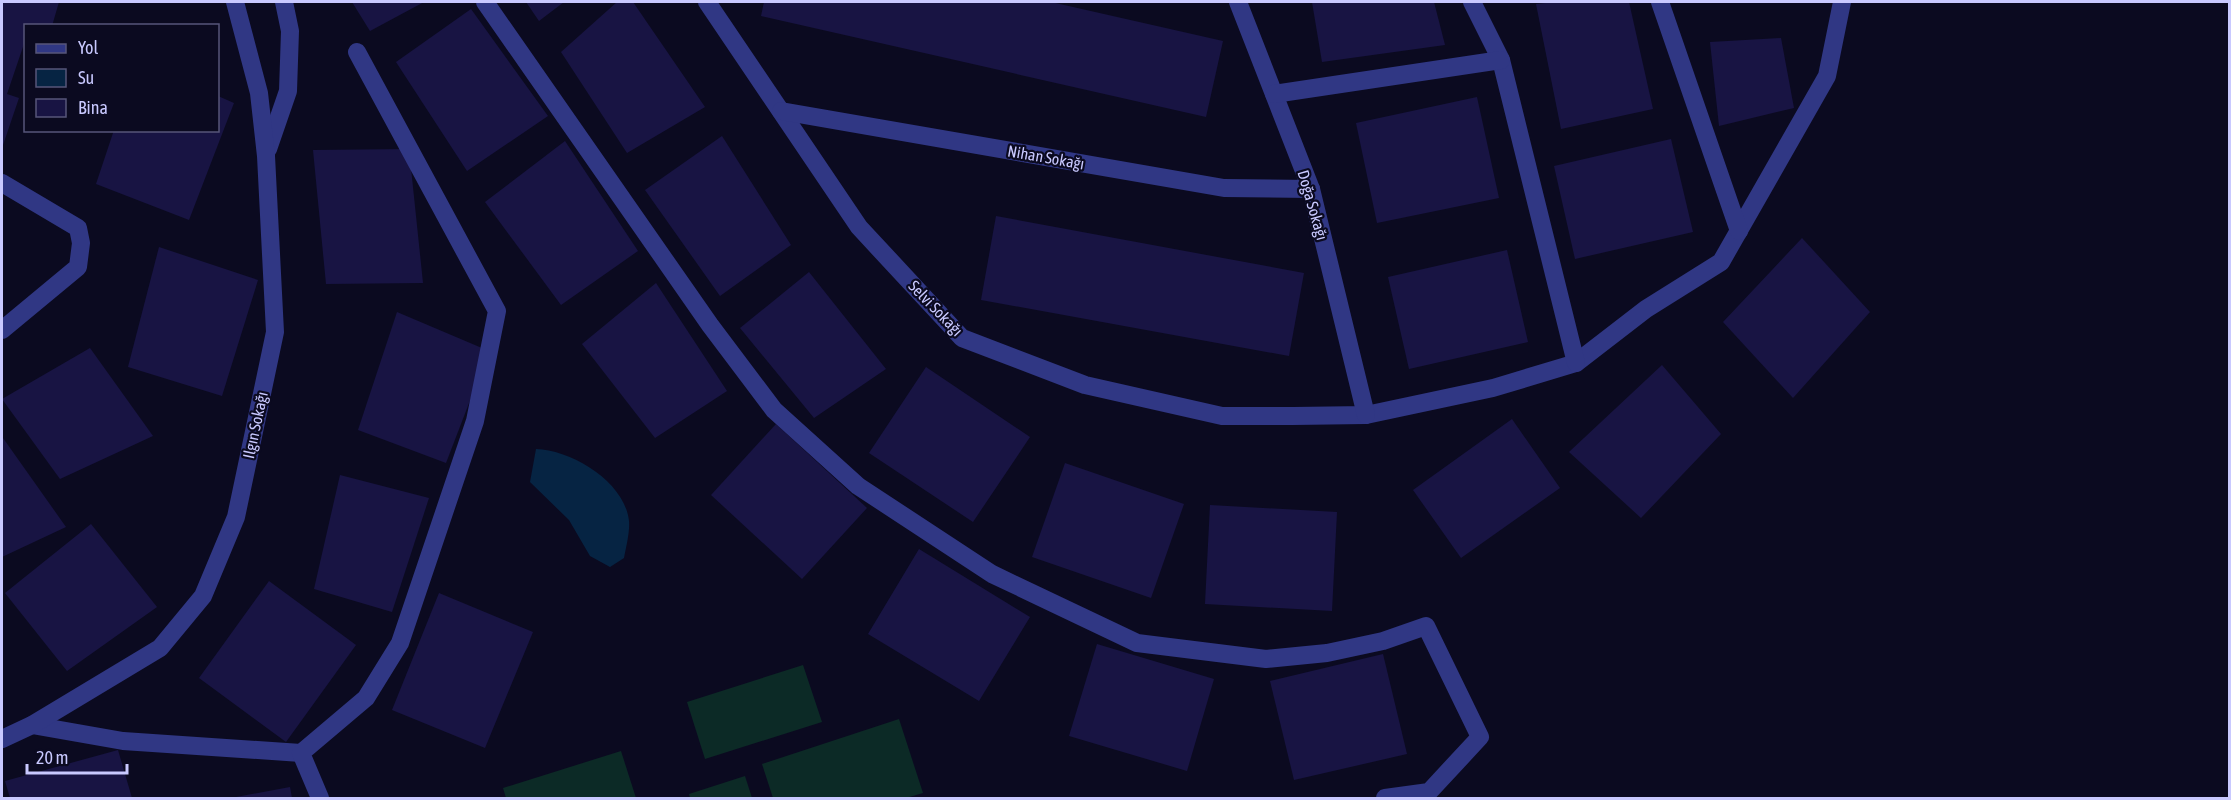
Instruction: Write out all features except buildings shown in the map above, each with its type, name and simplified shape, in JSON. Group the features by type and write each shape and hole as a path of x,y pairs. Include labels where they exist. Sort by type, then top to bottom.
{"street":[{"name":"Ilgın Sokağı","path":"2,739 32,725 160,648 203,597 237,517 275,332 266,156 259,93 235,2"},
{"path":"266,156 288,91 290,32 284,2"},
{"path":"485,2 717,335 774,410 858,486 992,574 1137,643 1266,659 1327,653 1383,640 1426,626 1480,737 1429,792 1385,798"},
{"name":"Selvi Sokağı","path":"707,2 860,226 962,338 1084,385 1222,416 1366,415 1493,388 1576,363"},
{"name":"Doğa Sokağı","path":"1238,2 1311,189 1366,415"},
{"path":"1472,2 1501,60 1576,363 1646,309 1721,262 1827,76 1842,2"},
{"path":"1660,2 1739,231"},
{"path":"32,725 123,741 301,753 366,698 400,643 474,421 497,311 357,52"},
{"path":"1274,94 1501,60"},
{"name":"Nihan Sokağı","path":"781,111 1224,188 1311,189"},
{"path":"2,183 78,228 81,243 78,267 2,330"},
{"path":"301,753 320,798"}],"green space":[{"path":"803,665 822,722 705,759 687,702"},
{"path":"899,719 923,793 906,798 773,798 762,764"},
{"path":"621,751 636,798 506,798 503,788"},
{"path":"745,776 752,798 690,798 689,794"}],"water":[{"path":"536,449 565,455 580,462 607,481 618,493 629,521 624,558 610,567 590,556 569,520 530,482"}]}
